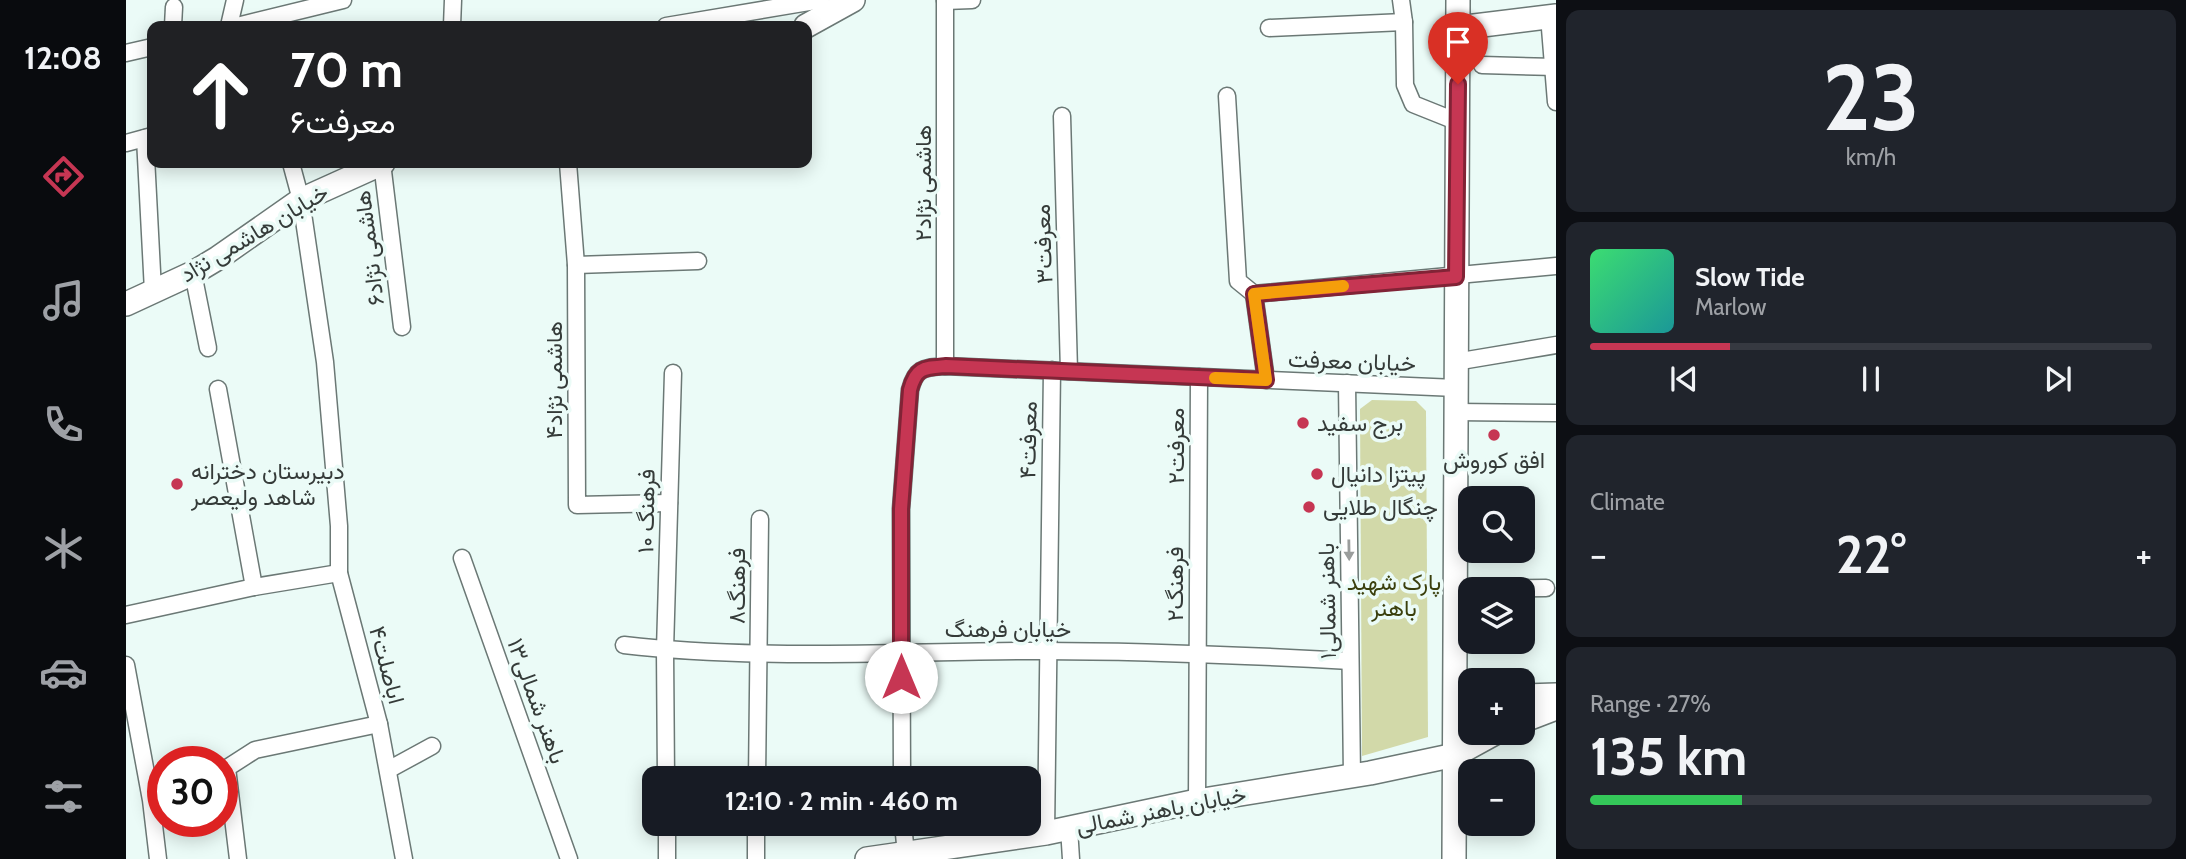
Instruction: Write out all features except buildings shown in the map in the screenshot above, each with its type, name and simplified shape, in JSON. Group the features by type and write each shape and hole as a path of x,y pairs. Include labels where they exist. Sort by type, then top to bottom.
{"street":[{"path":"230,21 235,0"},
{"path":"253,21 309,4 343,0"},
{"path":"452,21 453,0"},
{"path":"696,21 821,0"},
{"path":"812,23 853,0"},
{"path":"945,0 972,0"},
{"name":"هاشمی نژاد۲","path":"945,0 946,366"},
{"path":"1401,0 1405,22 1405,85 1412,104 1458,122"},
{"path":"1458,0 1455,589 1461,668"},
{"path":"173,21 174,6"},
{"path":"1458,28 1553,16 1556,102"},
{"path":"1269,27 1405,22"},
{"path":"126,53 147,48"},
{"path":"1482,65 1554,67"},
{"path":"1227,96 1238,281 1254,294 1266,380"},
{"name":"معرفت۳","path":"1062,116 1069,371"},
{"path":"126,143 147,138"},
{"path":"150,168 153,291"},
{"name":"اباصلت۴","path":"292,168 302,200 325,362 339,526 339,573 379,724 404,859"},
{"name":"خیابان هاشمی نژاد","path":"126,304 193,273 302,200 372,168"},
{"name":"هاشمی نژاد۶","path":"384,168 402,327"},
{"name":"هاشمی نژاد۴","path":"568,168 576,265 577,505 669,503"},
{"path":"576,265 698,261"},
{"path":"1254,294 1556,266"},
{"path":"193,273 208,348"},
{"path":"1455,362 1556,345"},
{"name":"خیابان معرفت","path":"901,652 901,509 910,390 913,376 923,368 946,366 1456,388"},
{"name":"معرفت۴","path":"1052,370 1049,650 1058,830 1071,859"},
{"name":"فرهنگ ۱۰","path":"666,766 673,373"},
{"name":"معرفت۲","path":"1198,515 1199,377"},
{"name":"باهنر شمالی۱","path":"1347,383 1352,776"},
{"path":"218,389 254,587"},
{"path":"1455,412 1556,413"},
{"name":"فرهنگ۲","path":"1197,801 1198,515"},
{"name":"فرهنگ۸","path":"757,766 760,519"},
{"name":"باهنر شمالی۱۳","path":"462,558 569,859"},
{"path":"126,615 254,587 339,573"},
{"path":"1455,589 1546,588"},
{"name":"خیابان فرهنگ","path":"624,645 666,650 760,654 1049,650 1198,653 1350,661"},
{"path":"901,652 902,766"},
{"path":"126,664 133,741 151,800 158,859"},
{"path":"1535,696 1556,695"},
{"path":"1535,716 1556,708"},
{"path":"1454,859 1458,722"},
{"path":"238,859 227,768 255,750 379,724"},
{"name":"خیابان باهنر شمالی","path":"867,859 906,853 936,855 1197,801 1352,776 1455,755 1473,745"},
{"path":"388,770 432,746"},
{"path":"667,836 667,859"},
{"path":"756,836 756,859"},
{"path":"904,836 906,853"}],"green space":[{"name":"پارک شهید باهنر","path":"1372,400 1416,401 1426,411 1428,737 1362,756 1360,409"}],"slow traffic":[{"path":"1215,378 1266,380 1254,294 1343,286"}],"place":[{"name":"برج سفید","path":"1303,423"},
{"name":"افق کوروش","path":"1494,435"},
{"name":"پیتزا دانیال","path":"1317,474"},
{"name":"دبیرستان دخترانه شاهد ولیعصر","path":"177,484"},
{"name":"چنگال طلایی","path":"1309,507"}],"route":[{"path":"901,677 901,509 913,376 923,368 946,366 1266,380 1254,294 1456,277 1458,84"}]}
